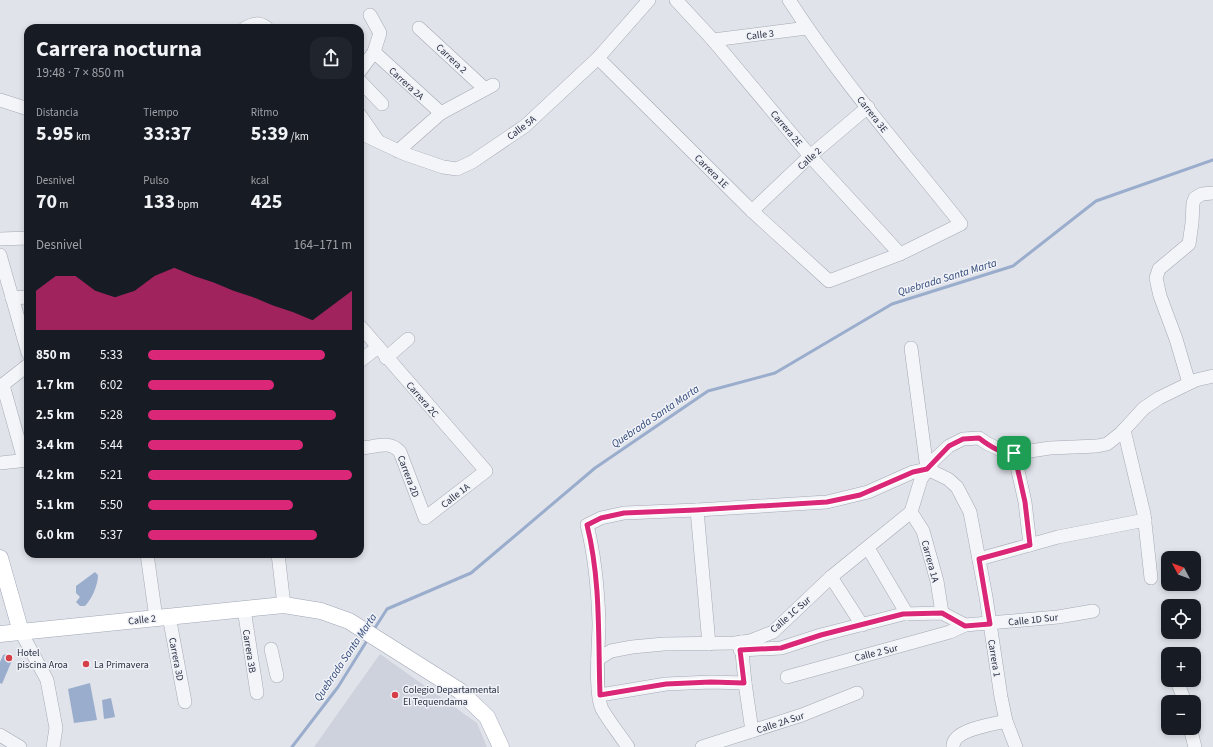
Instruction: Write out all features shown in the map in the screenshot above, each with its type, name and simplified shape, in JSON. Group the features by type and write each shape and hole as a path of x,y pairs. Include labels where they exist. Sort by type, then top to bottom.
{"main road":[{"path":"0,558 21,632"},
{"name":"Calle 2","path":"0,634 284,605 322,611 349,622 460,690 487,717 501,747"}],"street":[{"name":"Calle 5A","path":"364,135 398,151 443,167 457,169 525,126 598,58 649,0"},
{"name":"Carrera 2E","path":"676,0 713,40 810,156 900,254"},
{"name":"Carrera 3E","path":"789,0 807,28 868,108 961,224 900,254"},
{"path":"364,66 374,52 380,33 370,15"},
{"name":"Carrera 2","path":"419,28 489,87 441,113"},
{"name":"Calle 3","path":"713,40 807,28"},
{"name":"Carrera 2A","path":"374,52 441,113"},
{"name":"Carrera 1E","path":"598,58 752,211 829,281 900,254"},
{"path":"364,85 382,104"},
{"path":"0,100 24,108"},
{"name":"Calle 2","path":"752,211 810,156 868,108"},
{"path":"398,151 441,113"},
{"path":"364,121 378,141"},
{"path":"1189,384 1176,339 1160,296 1156,278 1160,269 1188,244 1192,223 1193,203 1196,198 1202,194 1213,192"},
{"path":"0,239 24,238"},
{"path":"0,255 24,339"},
{"path":"12,298 24,297"},
{"name":"Carrera 2C","path":"364,331 386,358 486,471"},
{"path":"386,358 408,339"},
{"path":"364,358 378,347"},
{"path":"912,348 927,469"},
{"path":"24,368 1,386 24,454"},
{"path":"911,512 921,479 927,469 949,446 963,439 979,438 999,450 1010,454 1050,448 1096,446 1107,444 1124,430 1144,408 1158,398 1196,380 1213,376"},
{"path":"1124,430 1145,520 1151,578"},
{"name":"Carrera 2D","path":"364,447 388,444 400,452 424,518"},
{"path":"1014,453 1025,502 1030,545"},
{"path":"0,463 24,460"},
{"path":"628,747 602,708 598,659 599,624 597,583 587,525 601,518 624,513 827,502 860,495 913,472 927,469"},
{"name":"Carrera 1","path":"927,469 948,479 957,487 970,512 1006,721 1016,747"},
{"name":"Calle 1A","path":"424,518 486,471"},
{"path":"696,510 709,644"},
{"name":"Calle 1C Sur","path":"598,659 611,651 632,647 664,644 741,646 773,632 831,577 911,512"},
{"name":"Carrera 1A","path":"911,512 923,531 937,581 942,613"},
{"path":"979,559 1030,545 1145,520"},
{"path":"868,548 907,614"},
{"name":"Carrera 3D","path":"148,558 185,702"},
{"path":"278,558 284,605"},
{"path":"831,577 862,625"},
{"name":"Carrera 3B","path":"244,609 257,693"},
{"name":"Calle 1D Sur","path":"965,626 1093,611"},
{"path":"752,731 744,683 741,646 781,648 907,614 942,613 965,626"},
{"name":"Calle 2 Sur","path":"787,677 950,632 965,626"},
{"path":"21,632 47,680 56,728 54,747"},
{"path":"252,665 272,655 277,676"},
{"path":"600,695 666,684 711,682 744,683"},
{"name":"Calle 2A Sur","path":"702,747 802,715 857,693"},
{"path":"953,745 958,734 1006,721"},
{"path":"0,735 20,747"},
{"path":"1192,735 1195,747"}],"shaded area":[{"name":"Colegio Departamental El Tequendama","path":"380,654 477,723 487,747 314,747"}],"water":[{"path":"95,572 98,575 94,592 85,606 80,606 76,602 80,597 76,593 76,586"},
{"path":"7,654 6,656 13,658 2,684 0,683 0,662 3,655"},
{"path":"90,683 97,720 74,723 68,689"},
{"path":"111,698 115,717 104,719 102,700"}],"waterway":[{"name":"Quebrada Santa Marta","path":"373,631 387,609 471,573 595,468 708,391 775,373 892,304 1013,266 1096,201 1213,160"},
{"name":"Quebrada Santa Marta","path":"292,747 338,687 368,639"}],"place":[{"name":"Hotel piscina Aroa","path":"9,658"},
{"name":"La Primavera","path":"86,664"},
{"name":"Colegio Departamental El Tequendama","path":"395,695"}],"route":[{"path":"979,438 999,450 1010,454 1014,453 1025,502 1030,545 979,559 990,624 965,626 942,613 903,614 821,635 781,648 740,650 744,683 711,682 666,684 600,695 597,583 587,525 601,518 624,513 827,502 860,495 913,472 927,469 949,446 963,439 979,438"}]}
